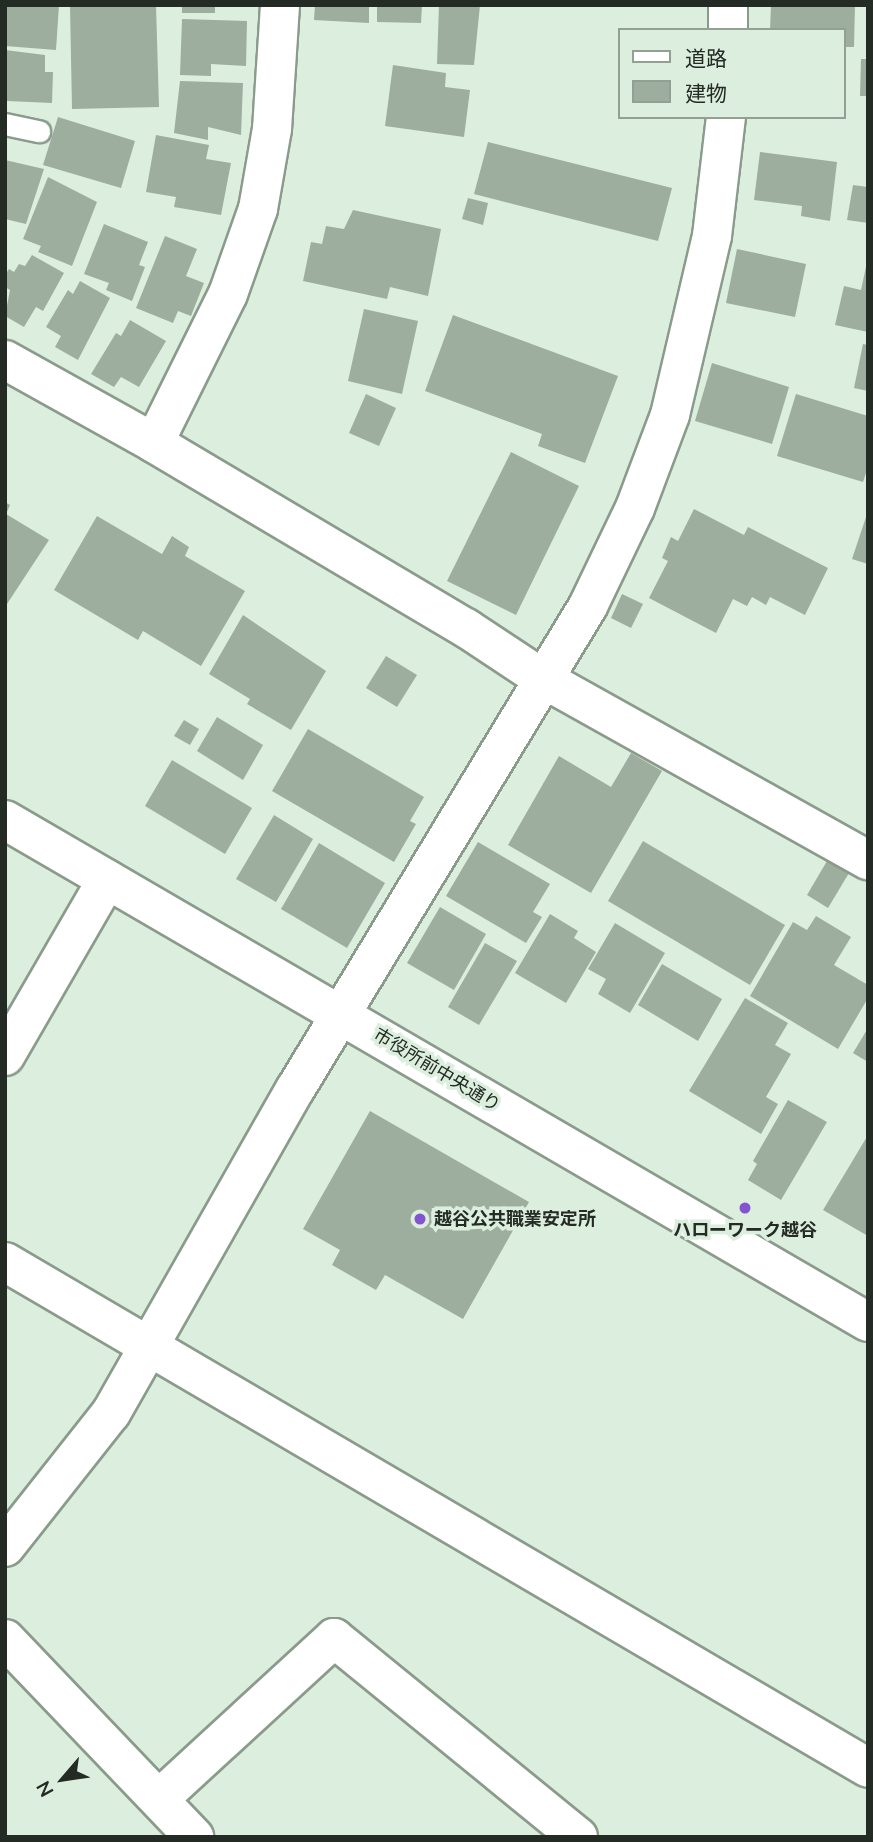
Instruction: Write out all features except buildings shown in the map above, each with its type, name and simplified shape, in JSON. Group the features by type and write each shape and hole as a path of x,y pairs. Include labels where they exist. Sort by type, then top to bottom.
{"street":[{"path":"154,443 228,294 258,209 272,129 281,5"},
{"path":"728,5 728,28"},
{"path":"5,1547 84,1451 540,677 587,606 635,508 670,415 712,236 726,119"},
{"path":"5,360 154,443 466,628 540,677 868,860"},
{"name":"市役所前中央通り","path":"5,820 341,1013 868,1322"},
{"path":"5,1056 107,879"},
{"path":"5,1262 868,1768"},
{"path":"5,1639 194,1837"},
{"path":"159,1799 334,1639 578,1837"}],"lane":[{"path":"5,124 39,131"}],"place":[{"name":"ハローワーク越谷","path":"745,1208"},
{"name":"越谷公共職業安定所","path":"420,1219"}]}
